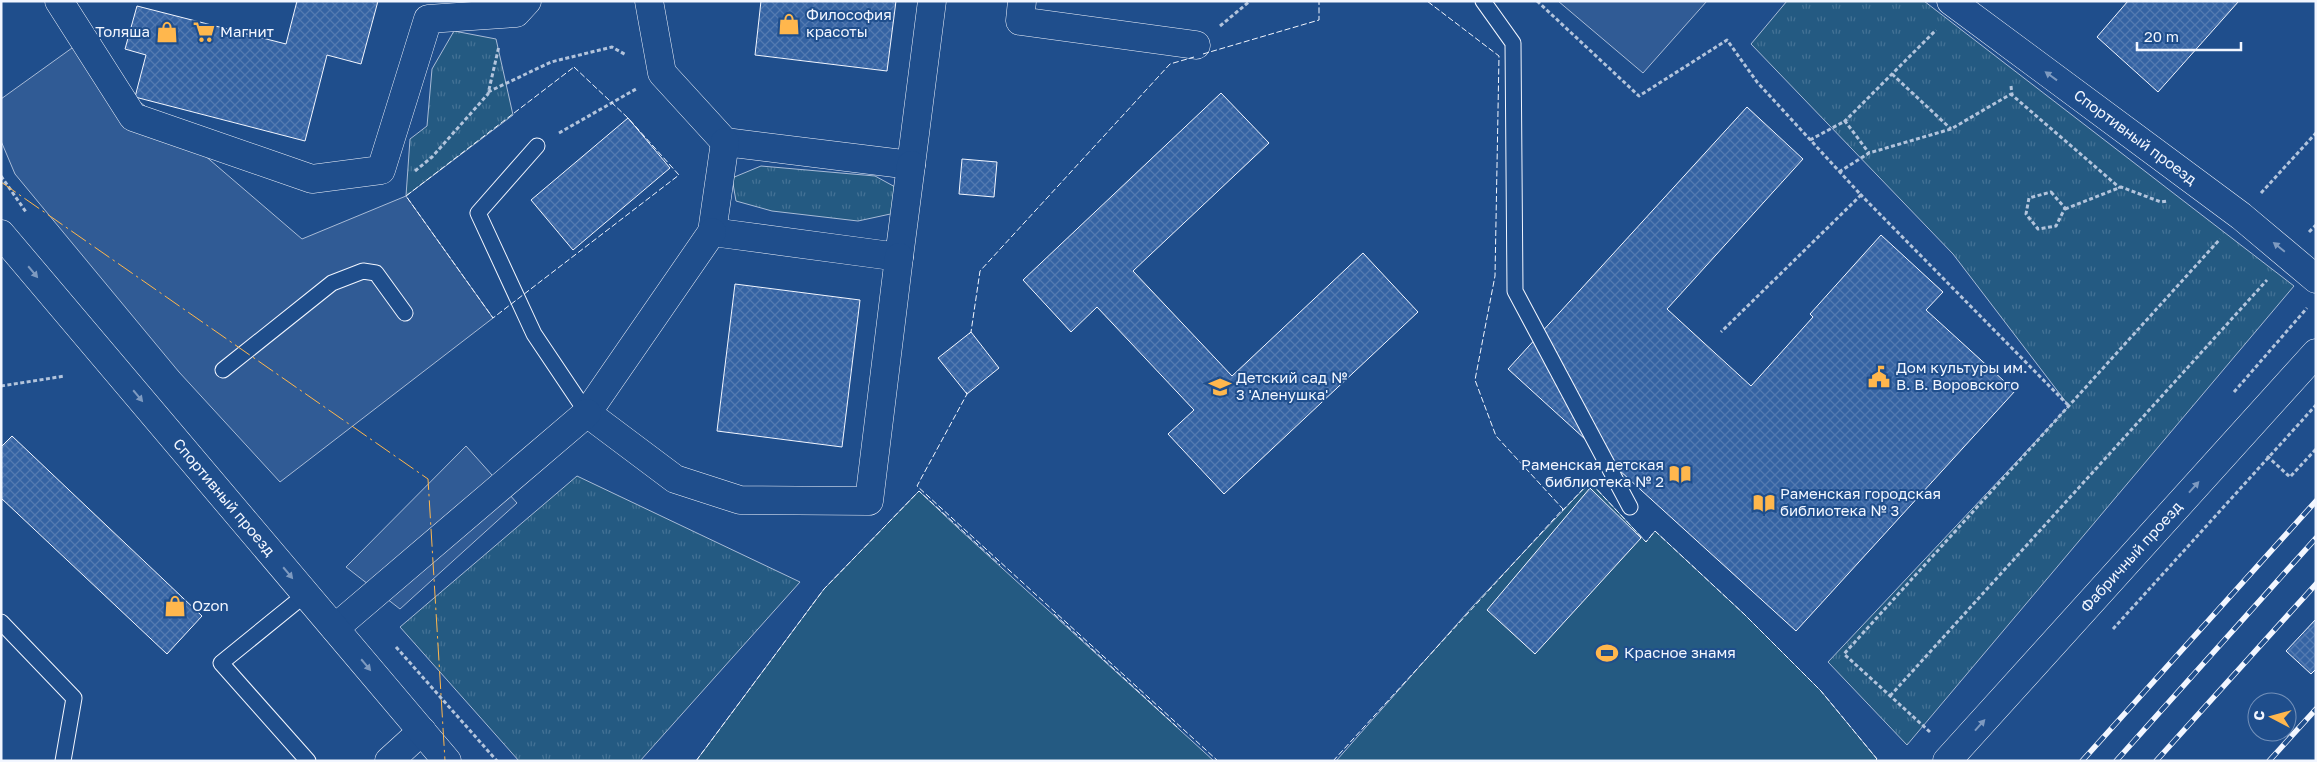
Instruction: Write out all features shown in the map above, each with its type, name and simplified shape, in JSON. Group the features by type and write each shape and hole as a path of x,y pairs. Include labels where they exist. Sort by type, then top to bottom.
{"street":[{"path":"59,1 133,117 312,179 380,170 428,19 516,13 527,1"},
{"path":"649,1 662,74 725,142 911,165"},
{"path":"587,413 675,479 730,497 740,500 869,501 932,1"},
{"path":"1022,1 1020,21 1196,44"},
{"name":"Спортивный проезд","path":"1947,13 2241,216 2316,278"},
{"path":"335,628 587,413 712,232 725,142"},
{"path":"712,232 899,257"},
{"name":"Спортивный проезд","path":"1,234 447,761"},
{"name":"Фабричный проезд","path":"1947,761 2316,353"},
{"path":"389,761 422,731"}],"lane":[{"path":"1483,1 1513,43 1515,291 1630,507"},
{"path":"537,146 478,213 534,334 587,413"},
{"path":"222,370 332,283 363,271 376,273 405,313"},
{"path":"306,594 221,663 308,761"},
{"path":"1,622 74,698 63,761"}],"path":[{"path":"1196,44 1250,1"},
{"path":"1537,1 1639,96 1726,40 1757,82 1839,172 2069,406"},
{"path":"1810,140 1844,122 1892,74 1947,13"},
{"path":"488,92 501,40"},
{"path":"380,170 407,178 432,157 488,92 551,62 612,47 662,74"},
{"path":"537,146 662,74"},
{"path":"1892,74 1951,128"},
{"path":"2011,79 2011,94 2120,188 2161,202 2171,200"},
{"path":"1839,172 1869,153 1951,128 2011,94"},
{"path":"1844,122 1869,153"},
{"path":"1931,733 1844,654 2316,133"},
{"path":"2065,209 2051,192 2029,198 2026,214 2038,228 2056,226 2065,209 2120,188"},
{"path":"1721,332 1860,194"},
{"path":"1890,696 2316,225"},
{"path":"1,386 66,376"},
{"path":"2108,635 2316,405"},
{"path":"2290,477 2316,449"}],"green space":[{"path":"1787,1 1924,1 2294,286 1907,745 1828,662 2069,406 1953,254 1751,44"},
{"path":"454,31 496,39 513,115 406,196 410,139 427,126 432,69"},
{"path":"761,166 875,176 897,188 895,213 858,221 772,211 736,201 732,178"},
{"path":"577,476 800,582 640,761 519,761 400,627"},
{"name":"Красное знамя","path":"1590,482 1646,542 1655,531 1744,614 1821,691 1877,759 1875,761 1336,761 1473,606"},
{"path":"919,491 1214,761 696,761 824,589"}],"shaded area":[{"path":"1558,1 1707,1 1643,73"},
{"path":"72,48 175,130 302,239 406,196 493,318 280,482 179,372 15,174 1,141 1,99"},
{"path":"466,446 517,503 400,609 346,567"}],"building":[{"path":"297,1 378,1 361,64 327,55 305,141 135,97 146,55 125,49 137,6 286,44"},
{"path":"761,1 896,1 887,71 755,55"},
{"path":"2128,1 2239,1 2158,92 2097,37"},
{"path":"1221,93 1269,143 1133,271 1232,376 1363,253 1418,312 1224,494 1168,434 1194,410 1097,307 1071,332 1023,280"},
{"name":"Дом культуры им. В. В. Воровского","path":"1747,107 1803,159 1667,309 1751,386 1813,317 1810,314 1881,235 1943,292 1926,310 2015,391 1796,631 1508,369"},
{"path":"628,118 670,168 573,250 531,200"},
{"path":"962,159 997,162 994,197 959,194"},
{"path":"735,284 860,300 842,447 717,431"},
{"path":"971,332 999,368 967,394 938,358"},
{"path":"12,436 202,616 167,654 1,498 1,447"},
{"path":"1590,488 1641,538 1535,654 1487,610"},
{"path":"2316,619 2316,669 2311,674 2286,651"}],"railway":[{"path":"2082,761 2316,501"},
{"path":"2116,761 2316,538"},
{"path":"2156,761 2316,584"},
{"path":"2269,761 2316,709"}],"fence":[{"path":"1203,54 1319,20 1319,1"},
{"path":"1333,761 1563,509 1496,436 1475,380 1495,276 1499,56 1427,1"},
{"path":"969,334 971,332 980,271 1170,64 1194,57"},
{"path":"574,67 628,118 679,175 493,318 406,196 574,67"},
{"path":"966,392 967,394 917,486 1218,761"},
{"path":"1562,511 1590,482 1646,542 1655,531 1744,614 1821,691 1877,759 1875,761"},
{"path":"696,761 824,589 919,491 1000,565"},
{"path":"1054,614 1177,727"}],"power":[{"path":"1,182 428,479 445,761"}],"place":[{"name":"Философия красоты","path":"789,24"},
{"name":"Толяша","path":"167,32"},
{"name":"Магнит","path":"204,32"},
{"name":"Дом культуры им. В. В. Воровского","path":"1879,377"},
{"name":"Детский сад № 3 'Аленушка'","path":"1220,387"},
{"name":"Раменская детская библиотека № 2","path":"1680,474"},
{"name":"Раменская городская библиотека № 3","path":"1764,503"},
{"name":"Ozon","path":"175,606"},
{"name":"Красное знамя","path":"1607,653"}]}
